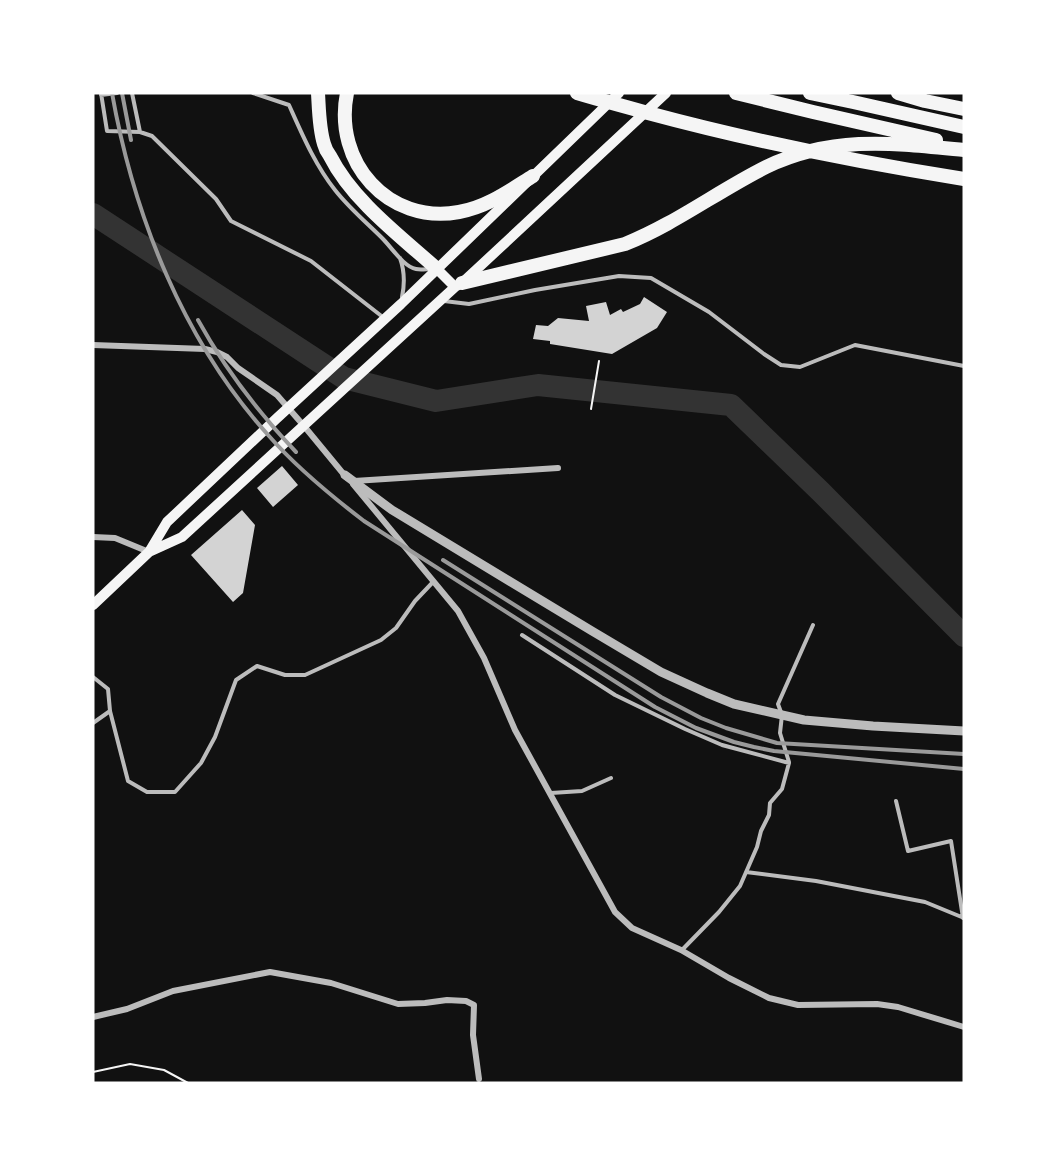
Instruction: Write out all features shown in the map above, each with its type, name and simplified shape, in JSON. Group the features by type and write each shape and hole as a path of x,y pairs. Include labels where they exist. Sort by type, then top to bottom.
{"highway":[{"path":"318,93 324,145 346,183 359,198 437,269"},
{"path":"347,93 344,127 348,144 359,169 372,185 392,201 414,211 441,214 479,207 499,198 533,176"},
{"path":"577,93 684,123 778,145 964,179"},
{"path":"736,93 964,148"},
{"path":"810,93 964,127"},
{"path":"898,93 964,109"},
{"path":"458,285 625,244 667,224 767,167 801,153 831,146 867,143 964,148"}],"main road":[{"path":"93,605 149,552 167,522 401,304 619,93"},
{"path":"149,552 182,537 666,93"},
{"path":"437,269 458,285"}],"street":[{"path":"93,345 217,352 277,395 458,611 484,658 515,730 550,794 615,912 632,928 681,950 769,998 798,1005 877,1004 898,1007 964,1027"},
{"path":"353,481 558,468"},
{"path":"345,475 392,510 592,631 661,672 707,693 734,704 804,720 964,730"},
{"path":"93,537 115,538 149,552"},
{"path":"93,1017 127,1009 172,991 270,972 331,984 398,1004 447,1000 466,1001 474,1005 473,1035 479,1079"}],"lane":[{"path":"117,93 101,94 107,131 148,134 158,141 216,199 231,221 311,261 385,318"},
{"path":"132,93 140,132"},
{"path":"253,93 289,105 322,172 335,190 394,249 404,271 405,285 401,304"},
{"path":"399,257 415,269 437,269"},
{"path":"441,301 469,304 620,276 651,278 709,312 764,354 782,364 801,367 855,345 964,366"},
{"path":"93,676 108,688 110,711 129,781 147,792 176,792 201,763 215,737 236,680 257,666 285,675 305,675 381,640 396,628 433,582"},
{"path":"681,950 719,912 740,886 769,815 770,803 782,789 789,763 780,733 782,715 778,704 813,625"},
{"path":"522,634 615,695 722,745 789,763"},
{"path":"93,723 110,711"},
{"path":"550,794 582,791 611,778"},
{"path":"896,801 908,851 951,841 963,918"},
{"path":"746,872 816,881 926,902 963,918"}],"path":[{"path":"591,409 599,361"},
{"path":"93,1072 130,1064 164,1070 188,1083"}],"building":[{"path":"644,297 667,312 657,328 612,354 533,339 536,325 548,326 558,318 589,321 586,306 606,302 610,315 621,309 623,312 640,304"},
{"path":"282,466 298,485 273,507 257,488"},
{"path":"242,510 255,525 243,593 233,602 191,555"}],"waterway":[{"path":"93,214 344,378 436,401 538,385 731,405 964,636"}],"railway":[{"path":"112,93 134,186 149,231 167,276 212,360 239,399 280,448 302,470 364,521 655,707 696,728 734,742 774,751 964,769"},
{"path":"122,93 131,140"},
{"path":"198,320 219,356 243,389 296,452"},
{"path":"443,560 661,697 726,728 777,743 964,754"}]}
